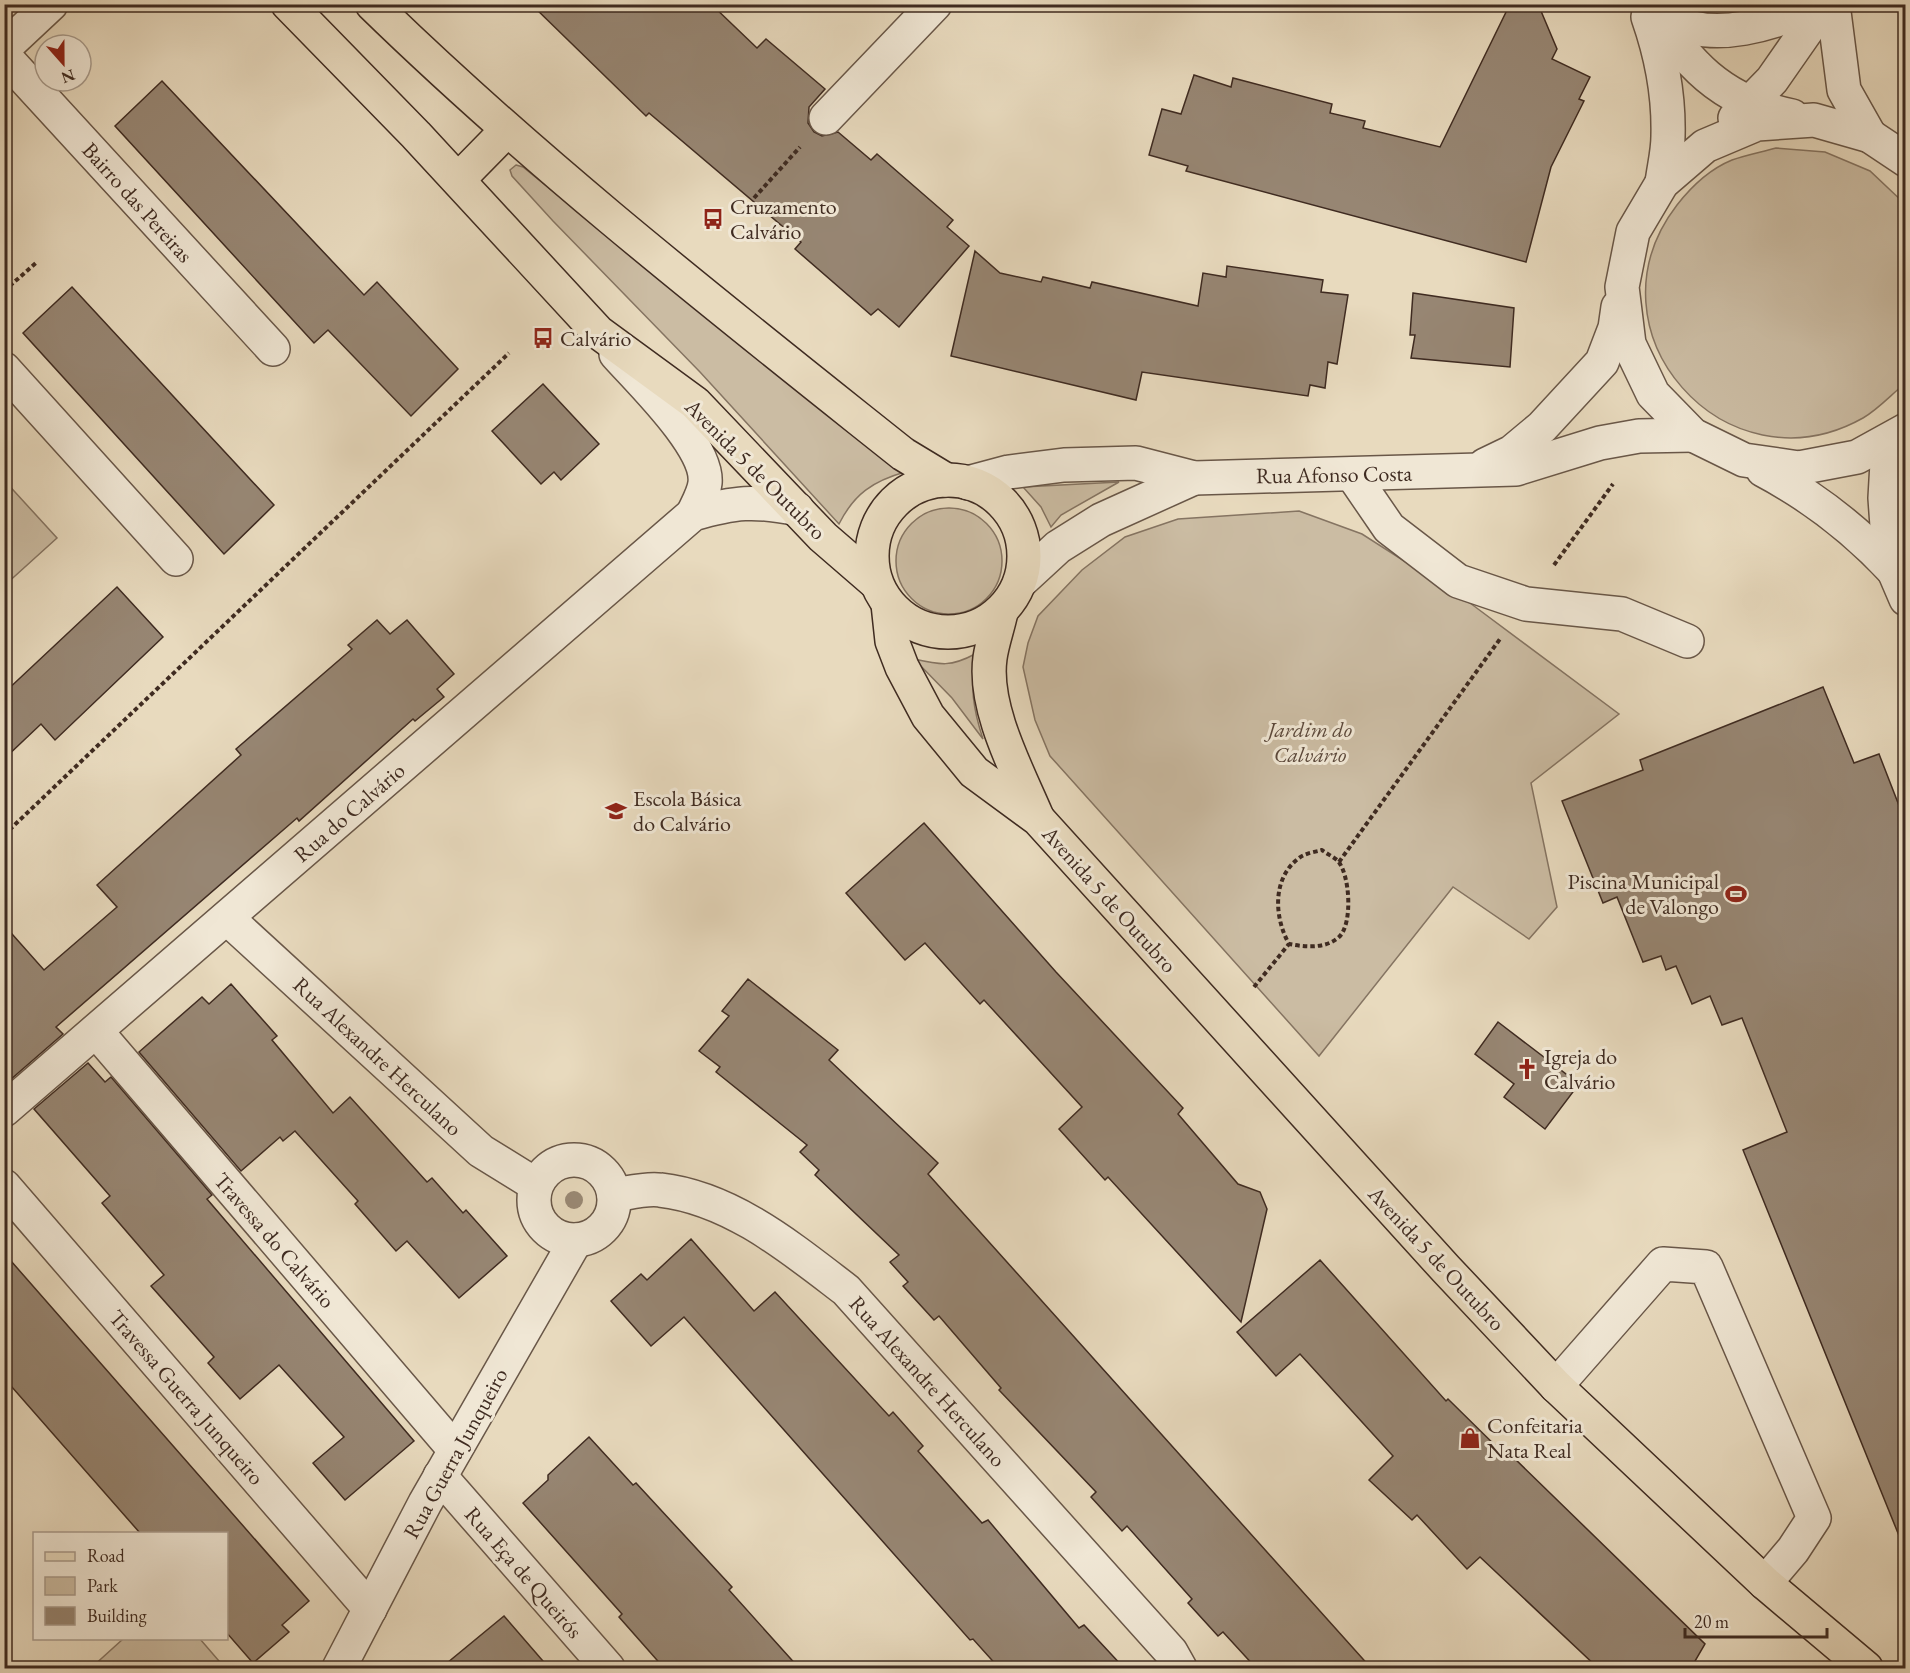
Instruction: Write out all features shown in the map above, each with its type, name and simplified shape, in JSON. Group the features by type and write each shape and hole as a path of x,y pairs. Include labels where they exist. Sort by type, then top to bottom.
{"main road":[{"name":"Avenida 5 de Outubro","path":"288,4 458,180 598,332 695,403 823,537 881,593 892,641 902,667 928,716 974,772 1038,819 1438,1260 1556,1386 1765,1582 1866,1668"},
{"path":"372,4 442,72 507,130 852,414 903,454 957,482"},
{"path":"458,180 507,130"},
{"path":"928,482 978,485 999,499 1016,519 1024,543 1024,568 1020,582 1017,592 1001,612 980,627 955,633 938,632 906,622 881,593 871,557 875,532 886,510 905,493 928,482"},
{"name":"Avenida 5 de Outubro","path":"1001,612 990,659 992,700 1010,753 1038,819"}],"street":[{"path":"4,48 51,4"},
{"path":"826,118 935,4"},
{"path":"1643,4 1656,41 1666,94 1668,137 1662,183"},
{"path":"1648,4 1670,38 1707,77 1736,99 1763,110 1814,120 1870,136 1905,160"},
{"path":"1656,4 1674,21 1703,29 1749,29 1793,16 1813,4"},
{"path":"1662,183 1749,104 1779,71 1825,4"},
{"path":"1833,4 1844,90 1870,136"},
{"name":"Bairro das Pereiras","path":"4,56 273,349"},
{"path":"1705,146 1757,124 1814,120"},
{"name":"Rua Afonso Costa","path":"1474,471 1512,452 1542,427 1602,362 1615,328 1633,232 1662,183"},
{"path":"1622,287 1629,344 1653,394 1693,435 1792,485 1841,518 1900,585"},
{"name":"Rua do Calvário","path":"598,332 677,424 700,456 705,483 693,514"},
{"path":"4,369 176,559"},
{"path":"1744,460 1799,468 1857,457 1905,431"},
{"path":"1900,585 1886,509 1887,463 1905,431"},
{"name":"Rua Afonso Costa","path":"957,482 1009,472 1074,464 1136,463 1194,478 1516,469 1600,442 1639,436 1693,435"},
{"path":"1352,474 1389,528 1458,581 1526,604 1622,614 1687,641"},
{"name":"Rua Afonso Costa","path":"1020,582 1058,547 1101,520 1194,478"},
{"name":"Rua do Calvário","path":"4,1110 693,514 729,504 762,501 797,509"},
{"name":"Rua Alexandre Herculano","path":"227,918 481,1151 536,1185"},
{"name":"Travessa do Calvário","path":"96,1031 447,1463"},
{"path":"566,1160 579,1160 592,1164 610,1182 614,1195 613,1208 600,1230 576,1240 550,1233 541,1224 533,1198 536,1185 543,1173 566,1160"},
{"name":"Travessa Guerra Junqueiro","path":"4,1186 370,1609"},
{"name":"Rua Alexandre Herculano","path":"614,1195 658,1189 708,1199 785,1244 846,1290 1171,1652 1180,1668"},
{"name":"Rua Guerra Junqueiro","path":"339,1668 447,1463 576,1240"},
{"path":"1556,1386 1663,1264 1706,1267 1814,1518 1793,1550 1765,1582"},
{"name":"Rua Eça de Queirós","path":"447,1463 608,1668"}],"path":[{"path":"754,198 826,118"},
{"path":"4,291 37,262"},
{"path":"4,835 509,353"},
{"path":"1339,862 1617,478"},
{"path":"1322,850 1339,862 1346,879 1348,919 1340,937 1323,945 1304,947 1289,944 1279,926 1278,894 1284,874 1301,856 1322,850"},
{"path":"1254,987 1289,944"}],"green space":[{"path":"1776,148 1825,152 1870,171 1905,204 1905,380 1902,386 1863,418 1812,436 1762,435 1718,418 1682,388 1657,348 1646,302 1652,253 1682,198 1716,168 1737,158"},
{"path":"516,165 523,167 879,456 905,472 874,484 866,490 851,504 839,524 700,372 512,176 510,170"},
{"path":"4,480 57,538 5,585 4,585"},
{"path":"1119,482 1061,515 1051,527 1041,507 1023,487"},
{"path":"949,508 969,512 986,524 998,541 1002,561 998,581 986,598 969,610 949,614 929,610 912,598 900,581 896,561 900,541 912,524 929,512"},
{"name":"Jardim do Calvário","path":"1299,511 1362,534 1470,603 1619,714 1531,783 1557,907 1529,939 1453,887 1319,1056 1050,756 1035,720 1023,667 1028,643 1038,616 1082,570 1125,537 1178,519"},
{"path":"975,654 973,697 983,739 952,698 914,659 946,664"},
{"path":"122,1640 201,1640 225,1668 91,1668"}],"building":[{"path":"531,4 711,4 757,48 766,39 825,89 809,107 808,123 814,132 822,136 838,132 871,160 877,154 953,220 947,227 969,246 899,327 878,309 871,315 795,249 801,242 649,113 646,116"},
{"path":"1510,4 1538,4 1557,49 1552,59 1590,77 1579,99 1584,101 1551,167 1526,262 1186,171 1188,166 1149,155 1162,109 1181,114 1194,75 1231,87 1233,78 1332,104 1330,113 1365,121 1363,128 1440,147"},
{"path":"162,81 364,295 377,282 458,369 411,416 328,330 314,343 115,126"},
{"path":"975,251 1000,273 1041,282 1043,277 1090,288 1092,282 1198,306 1203,273 1226,277 1227,266 1323,280 1321,292 1348,295 1337,364 1328,362 1325,388 1310,385 1308,396 1142,372 1136,400 951,356"},
{"path":"72,287 274,505 224,554 23,333"},
{"path":"1413,293 1514,308 1510,367 1411,358 1415,335 1410,335"},
{"path":"543,384 599,444 561,480 554,472 541,484 492,431"},
{"path":"117,587 163,637 55,740 41,724 4,759 4,693"},
{"path":"377,620 390,634 407,620 454,674 437,689 444,697 415,721 413,719 299,821 297,818 56,1027 63,1034 10,1080 4,1075 4,925 44,970 117,907 97,885 241,755 236,749 352,649 348,645"},
{"name":"Piscina Municipal de Valongo","path":"1823,687 1854,763 1879,754 1905,821 1904,1548 1743,1150 1787,1132 1742,1018 1722,1025 1710,996 1692,1004 1676,966 1666,970 1661,956 1643,962 1617,897 1603,903 1562,801 1643,770 1640,760"},
{"path":"924,823 1056,972 1183,1108 1178,1114 1238,1184 1260,1192 1267,1209 1241,1322 1108,1177 1105,1180 1059,1129 1082,1107 984,1000 980,1004 925,943 905,960 846,893"},
{"path":"748,979 838,1050 829,1060 938,1163 928,1174 1371,1668 1256,1668 1223,1632 1218,1636 1188,1603 1192,1599 1127,1526 1122,1531 1091,1497 1096,1492 999,1390 1001,1388 939,1316 934,1320 903,1286 908,1282 890,1262 899,1255 815,1175 819,1170 800,1152 807,1145 716,1072 720,1067 699,1051 729,1016 722,1011"},
{"path":"231,984 277,1036 272,1040 333,1113 350,1097 427,1182 432,1178 463,1213 466,1210 507,1256 459,1298 407,1241 396,1251 355,1204 358,1201 295,1131 283,1141 280,1137 241,1171 139,1052 202,997 209,1004"},
{"name":"Igreja do Calvário","path":"1498,1022 1579,1084 1545,1129 1504,1097 1514,1084 1475,1054"},
{"path":"88,1063 105,1082 111,1077 212,1195 207,1199 414,1441 345,1500 313,1463 344,1437 279,1365 240,1399 208,1363 214,1357 151,1286 164,1275 102,1203 110,1196 34,1109"},
{"path":"691,1239 754,1311 775,1292 889,1416 893,1412 923,1446 918,1451 982,1523 988,1520 1079,1628 1084,1625 1124,1668 999,1668 973,1639 970,1640 684,1317 651,1346 611,1301 641,1274 647,1280"},
{"path":"4,1253 309,1601 282,1625 289,1632 253,1663 228,1634 228,1532 139,1532 4,1378"},
{"path":"1320,1260 1446,1401 1448,1399 1509,1459 1512,1456 1705,1644 1691,1668 1598,1668 1480,1557 1467,1569 1417,1515 1412,1520 1369,1480 1393,1456 1300,1354 1276,1376 1237,1332"},
{"path":"589,1437 633,1485 636,1483 732,1587 729,1590 799,1668 664,1668 619,1617 622,1614 523,1503 548,1480 548,1475"},
{"path":"504,1616 549,1668 441,1668"}],"place":[{"name":"Cruzamento Calvário","path":"713,219"},
{"name":"Calvário","path":"543,338"},
{"name":"Escola Básica do Calvário","path":"616,811"},
{"name":"Piscina Municipal de Valongo","path":"1736,894"},
{"name":"Igreja do Calvário","path":"1527,1069"},
{"name":"Confeitaria Nata Real","path":"1470,1438"}]}
